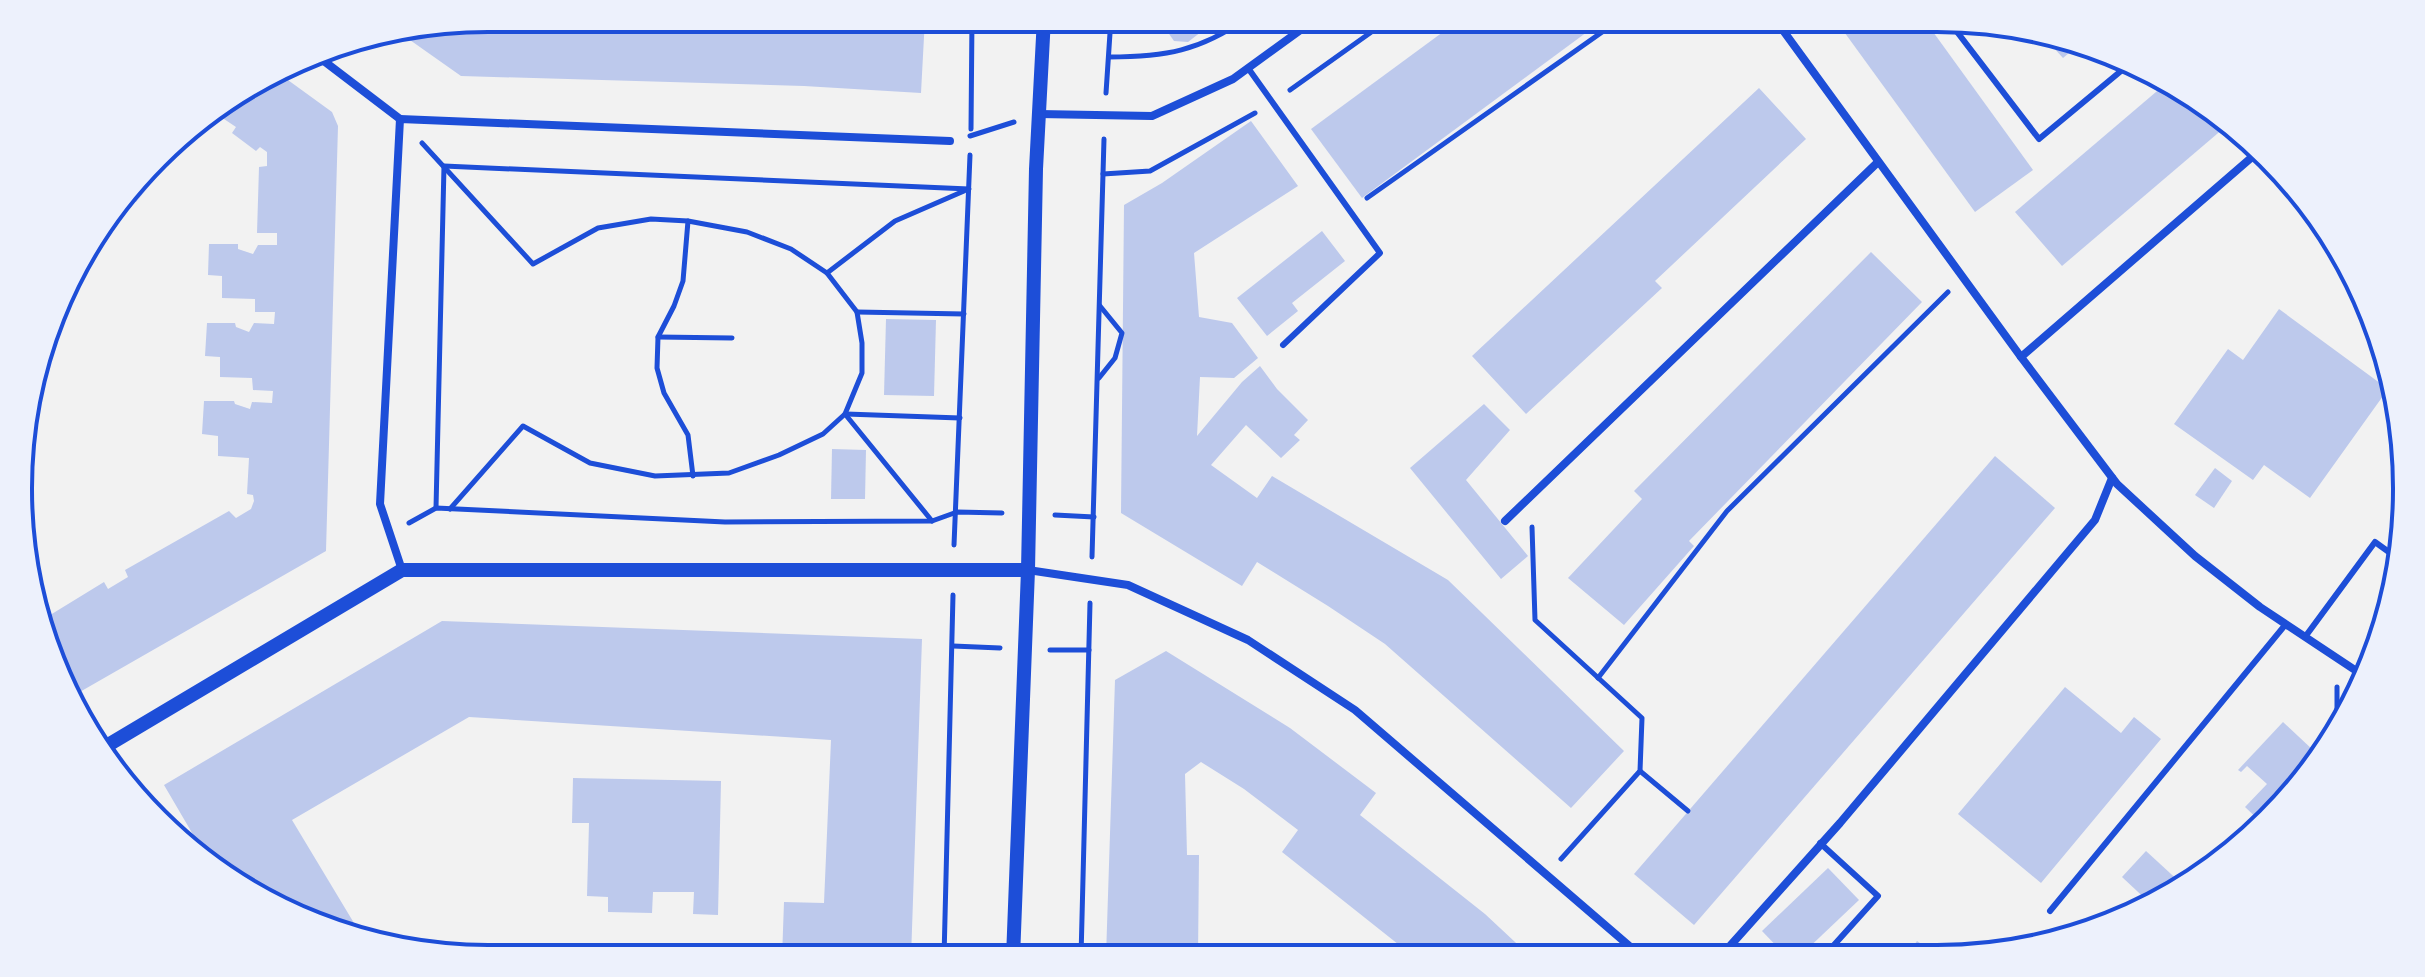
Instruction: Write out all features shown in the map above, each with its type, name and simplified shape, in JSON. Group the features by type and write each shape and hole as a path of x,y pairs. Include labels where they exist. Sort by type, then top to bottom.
{"street":[{"path":"1014,945 1043,32"},
{"path":"1039,114 1152,116 1233,79 1298,32"},
{"path":"1784,32 2112,478 2195,556 2260,607 2355,670"},
{"path":"326,62 400,119 950,141"},
{"path":"400,119 380,504 402,570"},
{"path":"2021,357 2251,158"},
{"path":"1505,521 1878,162"},
{"path":"1731,945 2095,520 2112,478"},
{"path":"110,744 402,570 1028,570 1128,585 1248,640 1355,710 1628,945"}],"lane":[{"path":"1958,33 2039,139 2121,71"},
{"path":"1248,68 1380,253 1283,345"},
{"path":"2305,637 2375,542 2388,552"},
{"path":"2050,911 2286,624"},
{"path":"1820,843 1878,896 1834,945"}],"path":[{"path":"944,945 953,646 952,570 957,512 971,136 972,32"},
{"path":"1081,945 1104,115 1110,32"},
{"path":"1109,57 1148,57 1199,46 1223,32"},
{"path":"1350,210 1602,32"},
{"path":"950,141 1039,114"},
{"path":"400,119 533,264 598,228 651,219 688,221 747,232 791,249 827,273 857,312 862,343 862,373 845,414 823,434 779,455 729,473 655,476 590,463 523,426 450,509"},
{"path":"444,166 969,189"},
{"path":"436,508 444,166"},
{"path":"827,273 895,221 969,189"},
{"path":"688,221 683,281 658,337 657,368 664,393 688,435 693,476"},
{"path":"1598,678 1727,511 1963,277"},
{"path":"1098,379 1115,358 1122,333 1100,305"},
{"path":"857,312 964,314"},
{"path":"658,337 732,338"},
{"path":"845,414 960,418"},
{"path":"845,414 932,521"},
{"path":"1531,496 1535,620 1642,718 1640,771 1547,875"},
{"path":"390,534 436,508 725,522 932,521 957,512"},
{"path":"2336,658 2337,708"},
{"path":"1640,771 1688,811"}],"building":[{"path":"488,32 924,32 921,93 804,86 461,76 409,39"},
{"path":"1168,32 1201,32 1188,42 1174,41"},
{"path":"1443,32 1587,32 1362,198 1311,129"},
{"path":"1844,32 1933,32 2033,170 1975,212"},
{"path":"2054,48 2070,52 2063,58"},
{"path":"287,79 332,112 338,126 326,551 80,692 50,615 104,582 108,589 128,577 125,570 229,511 236,518 251,509 254,501 253,495 247,494 249,458 218,456 218,436 202,434 204,401 234,401 250,409 252,402 272,403 273,391 253,390 252,378 220,377 220,357 205,356 207,323 235,323 236,327 249,332 254,323 274,324 275,312 255,312 255,299 222,298 222,276 208,275 209,244 238,244 238,249 253,254 258,245 277,245 277,233 257,233 259,167 267,166 267,152 260,147 256,151 232,133 236,127 222,118"},
{"path":"1759,88 1806,139 1655,281 1662,288 1526,414 1472,356"},
{"path":"2159,90 2220,131 2062,266 2015,212"},
{"path":"1251,121 1298,186 1194,253 1199,317 1232,323 1258,358 1234,378 1200,377 1197,436 1242,382 1260,366 1277,389 1308,420 1294,435 1300,440 1281,458 1246,425 1211,465 1257,498 1272,476 1448,580 1624,751 1571,808 1385,644 1328,606 1257,562 1242,586 1121,513 1124,205 1162,183"},
{"path":"163,169 136,202 135,201"},
{"path":"1322,231 1345,261 1292,303 1298,311 1267,336 1237,298"},
{"path":"1871,252 1922,302 1689,541 1694,546 1624,625 1568,578 1642,499 1634,491"},
{"path":"2279,309 2380,383 2383,396 2310,498 2264,465 2253,480 2174,424 2228,349 2243,360"},
{"path":"886,319 936,320 934,396 884,395"},
{"path":"1484,404 1510,430 1466,480 1528,556 1501,579 1410,468"},
{"path":"832,449 866,450 865,499 831,499"},
{"path":"1995,456 2055,508 1694,925 1634,874"},
{"path":"2215,468 2232,481 2214,508 2195,495"},
{"path":"442,621 922,639 911,945 782,945 784,902 824,903 831,740 469,717 292,820 355,925 287,898 211,851 195,838 164,785"},
{"path":"1166,651 1290,728 1376,793 1360,815 1485,914 1518,945 1399,945 1282,852 1298,830 1244,789 1201,762 1185,774 1187,855 1199,855 1198,945 1106,945 1115,680"},
{"path":"2065,687 2121,733 2134,717 2161,739 2041,883 1958,814"},
{"path":"2283,722 2311,749 2254,816 2245,807 2267,784 2247,766 2241,772 2238,770"},
{"path":"573,778 721,781 718,915 693,914 694,892 653,892 652,913 608,912 608,897 587,896 589,823 572,823"},
{"path":"2146,851 2175,878 2142,896 2122,877"},
{"path":"1828,868 1859,900 1812,945 1775,945 1762,931"}]}
